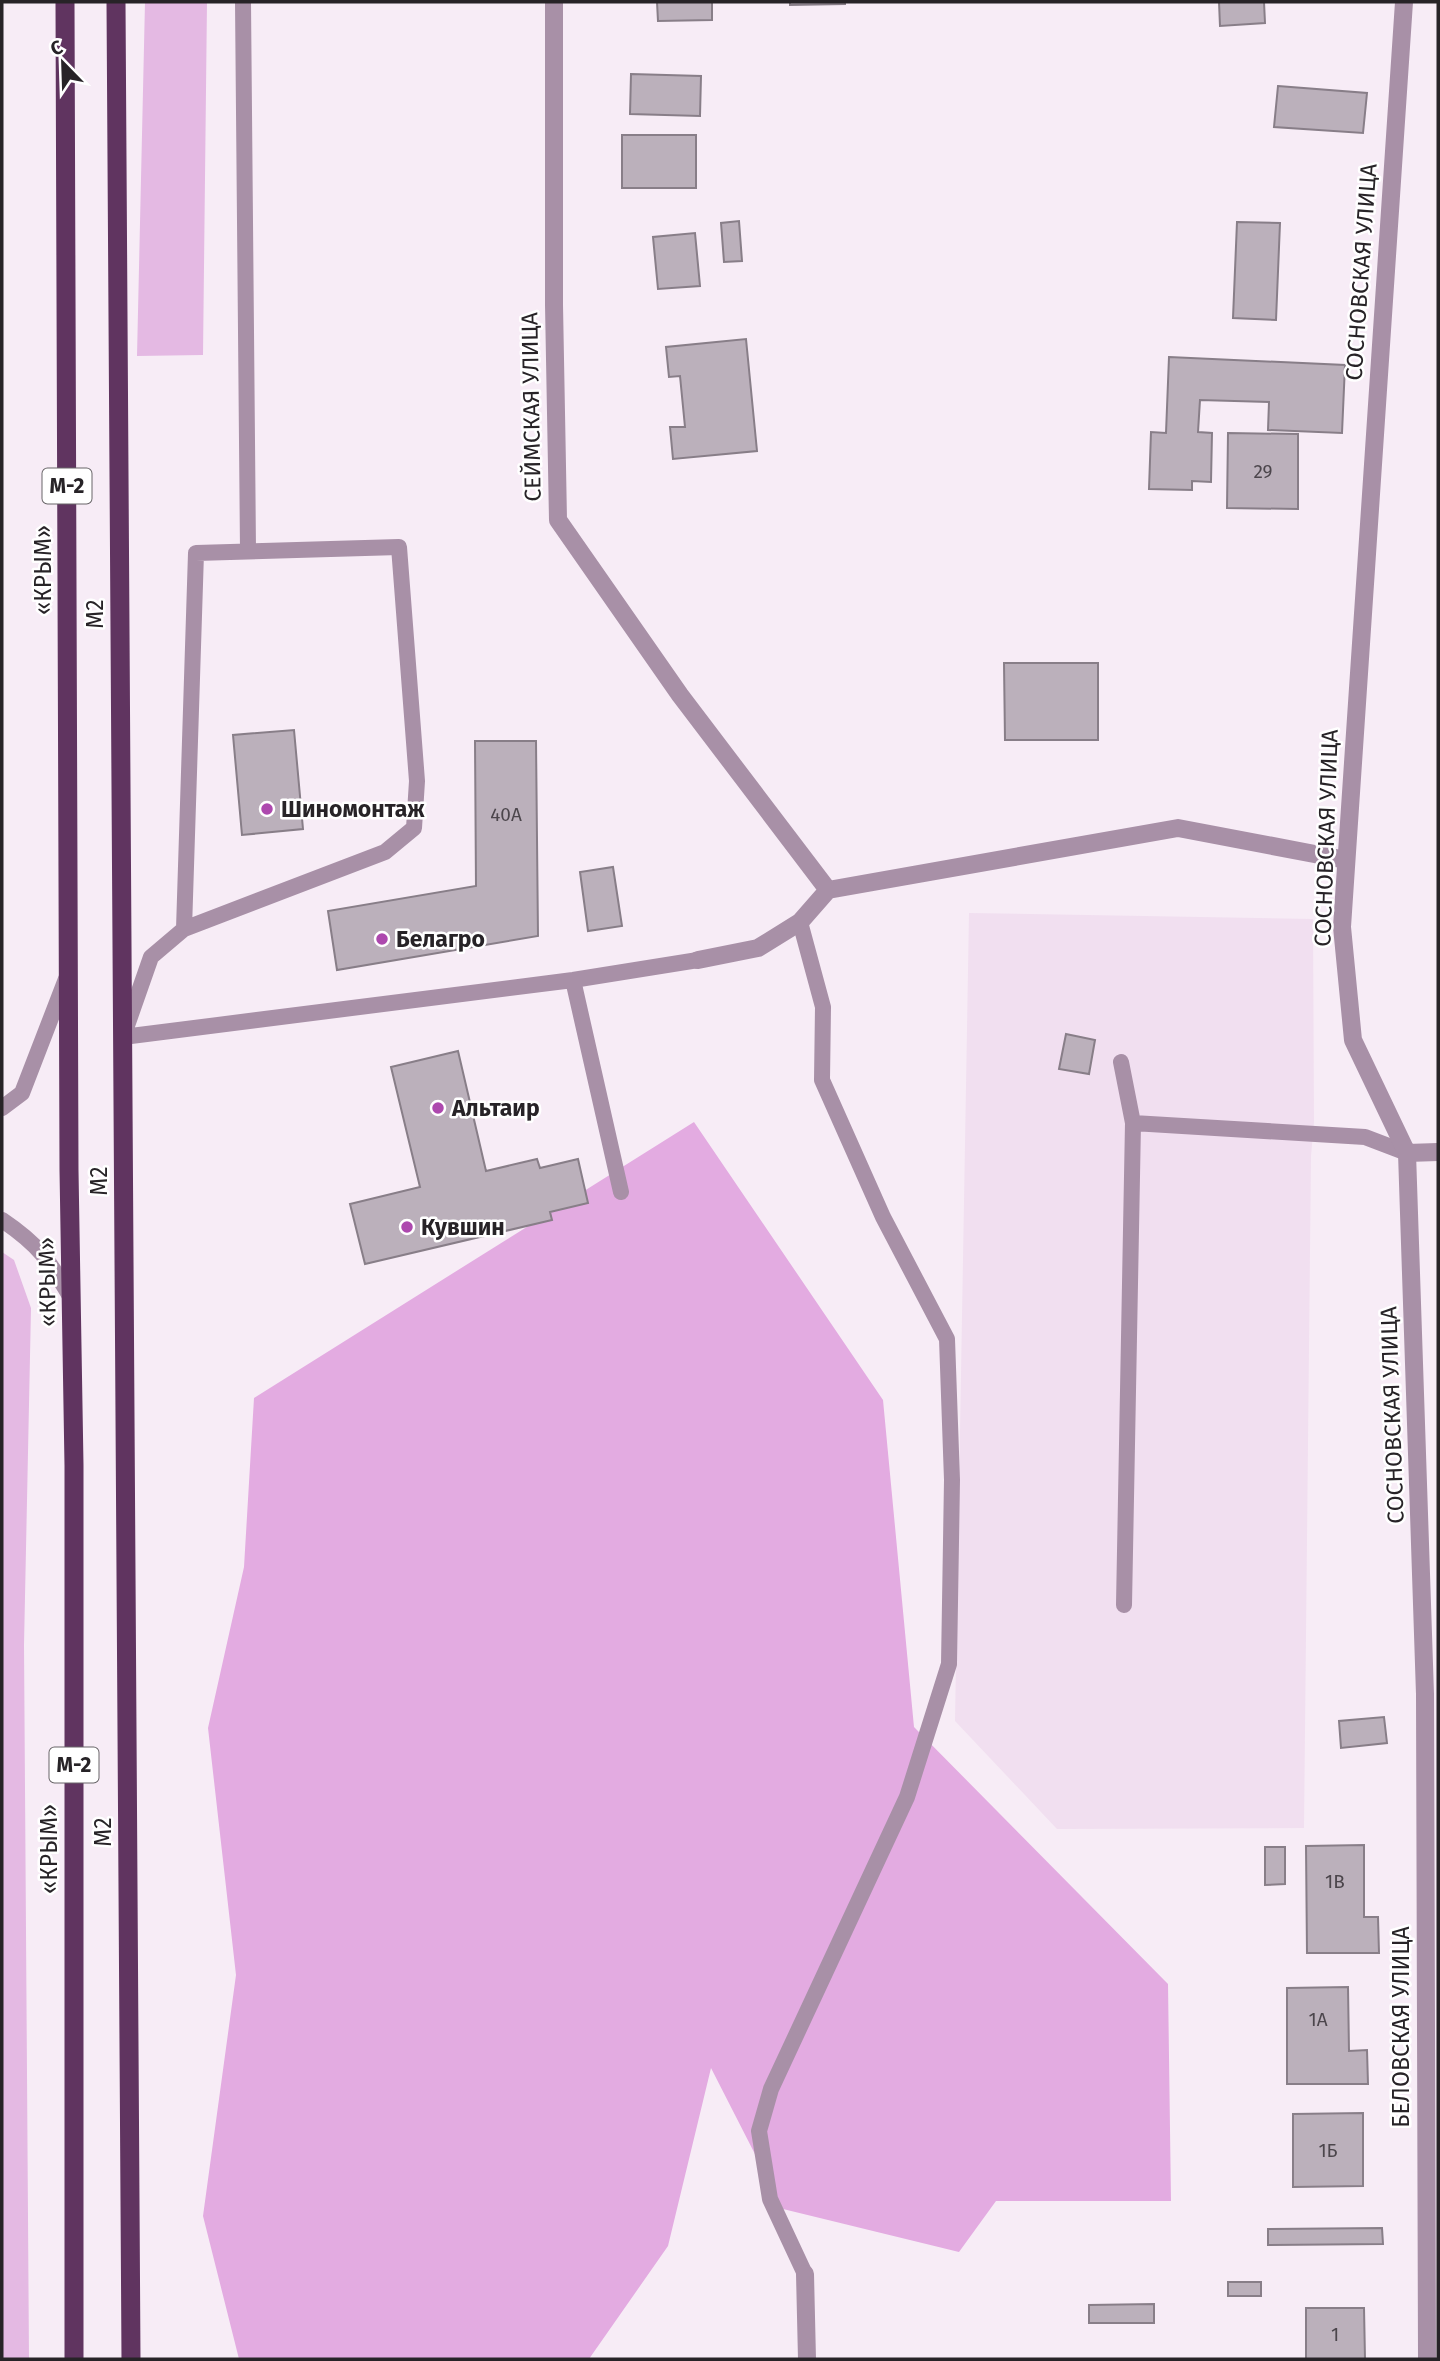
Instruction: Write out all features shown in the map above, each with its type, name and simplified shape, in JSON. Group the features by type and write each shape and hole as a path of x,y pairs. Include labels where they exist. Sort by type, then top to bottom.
{"highway":[{"name":"«КРЫМ»","path":"65,2 69,1170 74,1465 74,2359"},
{"name":"М2","path":"116,2 131,2359"}],"street":[{"name":"СЕЙМСКАЯ УЛИЦА","path":"554,2 554,305 558,520 680,695 828,890"},
{"name":"СОСНОВСКАЯ УЛИЦА","path":"1404,2 1342,927 1353,1040 1407,1153 1425,1694"},
{"path":"698,961 758,948 800,922 828,890 1178,828 1346,860"},
{"path":"1407,1153 1438,1152"},
{"name":"БЕЛОВСКАЯ УЛИЦА","path":"1425,1694 1427,2359"},
{"path":"805,2274 807,2359"}],"lane":[{"path":"243,2 248,551"},
{"path":"184,929 196,553 398,547 417,780 414,828 384,852 184,929 151,957 123,1037 573,980 698,961"},
{"path":"800,922 823,1007 822,1080 883,1217 947,1339 952,1480 949,1664 907,1797 771,2089 759,2131 770,2199 805,2274"},
{"path":"2,1108 22,1093 69,971"},
{"path":"573,980 621,1192"},
{"path":"1121,1062 1133,1123 1125,1605"},
{"path":"1133,1123 1365,1137 1407,1153"},
{"path":"2,1220 28,1237 51,1263 71,1298"}],"shaded area":[{"path":"145,2 207,2 203,355 137,356"},
{"path":"969,913 1313,919 1314,1122 1311,1156 1304,1828 1057,1829 955,1721"},
{"path":"694,1122 883,1400 914,1727 1168,1984 1171,2201 996,2201 959,2252 783,2209 711,2068 668,2246 589,2359 239,2359 203,2216 236,1975 208,1728 244,1567 254,1398"},
{"path":"2,1252 14,1260 31,1308 24,1645 29,2359 2,2359"}],"building":[{"path":"657,2 712,2 712,20 658,21"},
{"path":"790,2 845,2 845,4 790,5"},
{"path":"1219,2 1264,2 1265,23 1220,26"},
{"path":"631,74 701,76 700,116 630,114"},
{"path":"1278,86 1367,93 1363,133 1274,127"},
{"path":"622,135 696,135 696,188 622,188"},
{"path":"739,221 742,261 724,262 721,223"},
{"path":"1237,222 1280,223 1276,320 1233,318"},
{"path":"695,233 700,286 658,289 653,237"},
{"path":"746,339 757,451 673,459 670,427 685,427 680,376 669,377 666,347"},
{"path":"1169,357 1345,365 1342,433 1268,430 1269,402 1200,400 1198,432 1212,433 1211,482 1192,481 1192,490 1149,489 1151,432 1166,433"},
{"path":"1228,433 1298,434 1298,509 1227,508"},
{"path":"1004,663 1098,663 1098,740 1005,740"},
{"path":"294,730 303,829 242,835 233,735"},
{"path":"475,741 536,741 538,936 337,970 328,911 476,886"},
{"path":"613,867 622,926 588,931 580,872"},
{"path":"1066,1034 1095,1040 1089,1074 1059,1069"},
{"path":"458,1051 486,1171 537,1159 540,1168 578,1159 588,1203 550,1212 552,1220 365,1264 350,1204 420,1187 391,1067"},
{"path":"1384,1717 1387,1743 1341,1748 1339,1721"},
{"path":"1364,1845 1364,1917 1378,1917 1379,1953 1307,1953 1306,1846"},
{"path":"1265,1847 1285,1847 1285,1884 1265,1885"},
{"path":"1348,1987 1349,2051 1367,2050 1368,2084 1287,2084 1287,1988"},
{"path":"1363,2113 1363,2186 1293,2187 1293,2114"},
{"path":"1382,2228 1383,2244 1268,2245 1268,2229"},
{"path":"1228,2282 1261,2282 1261,2296 1228,2296"},
{"path":"1154,2304 1154,2323 1089,2323 1089,2305"},
{"path":"1306,2308 1364,2308 1365,2359 1306,2359"}],"place":[{"name":"Шиномонтаж","path":"267,809"},
{"name":"Белагро","path":"382,939"},
{"name":"Альтаир","path":"438,1108"},
{"name":"Кувшин","path":"407,1227"}]}
